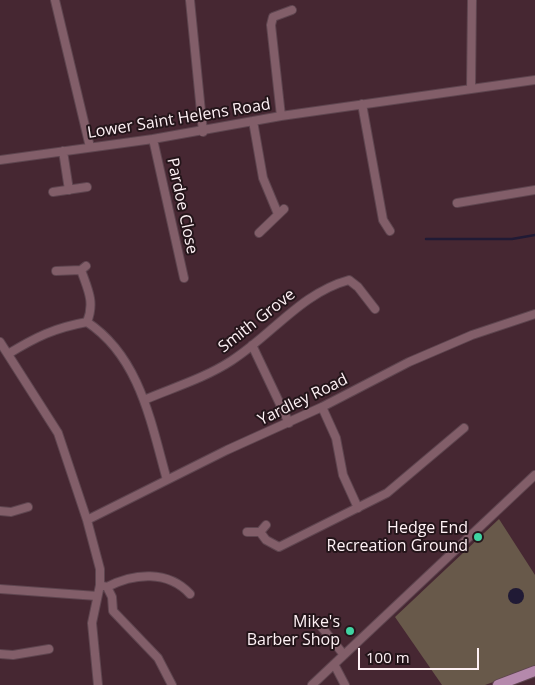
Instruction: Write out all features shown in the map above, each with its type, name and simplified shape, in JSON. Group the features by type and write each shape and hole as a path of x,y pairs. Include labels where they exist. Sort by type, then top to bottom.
{"main road":[{"path":"498,685 535,671"}],"street":[{"path":"55,0 90,147"},
{"path":"190,0 204,132"},
{"path":"471,90 472,0"},
{"path":"281,116 271,25 273,17 292,10"},
{"name":"Lower Saint Helens Road","path":"0,160 204,132 281,116 535,80"},
{"path":"362,104 383,220 390,231"},
{"path":"253,121 263,178 281,212 259,233"},
{"name":"Pardoe Close","path":"153,139 184,278"},
{"path":"63,151 69,190"},
{"path":"53,192 86,187"},
{"path":"457,203 535,190"},
{"path":"56,271 83,268 90,293 92,311 87,322"},
{"name":"Smith Grove","path":"144,400 230,362 303,302 336,284 349,280 358,286 375,309"},
{"name":"Yardley Road","path":"87,520 322,407 409,362 472,335 535,314"},
{"path":"8,354 44,333 87,322 102,332 132,370 144,400 167,480"},
{"path":"0,342 58,433 87,520 104,586 112,597 113,611 158,658 172,685"},
{"path":"252,345 289,423"},
{"path":"322,407 336,438 343,475 358,508"},
{"path":"260,532 273,549 358,508 387,492 442,454 464,428"},
{"path":"312,685 535,475"},
{"path":"0,511 10,512 28,507"},
{"path":"247,532 260,532 266,525"},
{"path":"98,685 92,623 98,596 104,586 126,579 152,576 165,577 189,590"},
{"path":"0,592 98,596"},
{"path":"320,625 344,655"},
{"path":"0,654 13,655 49,649"},
{"path":"334,664 345,685"}],"shaded area":[{"path":"499,519 535,575 535,667 485,685 442,685 395,617"},
{"path":"513,588 519,588 524,593 522,602 513,604 508,599 508,593"}],"waterway":[{"path":"426,239 512,239 535,235"}],"place":[{"name":"Hedge End Recreation Ground","path":"478,537"},
{"name":"Mike's Barber Shop","path":"350,631"}]}
